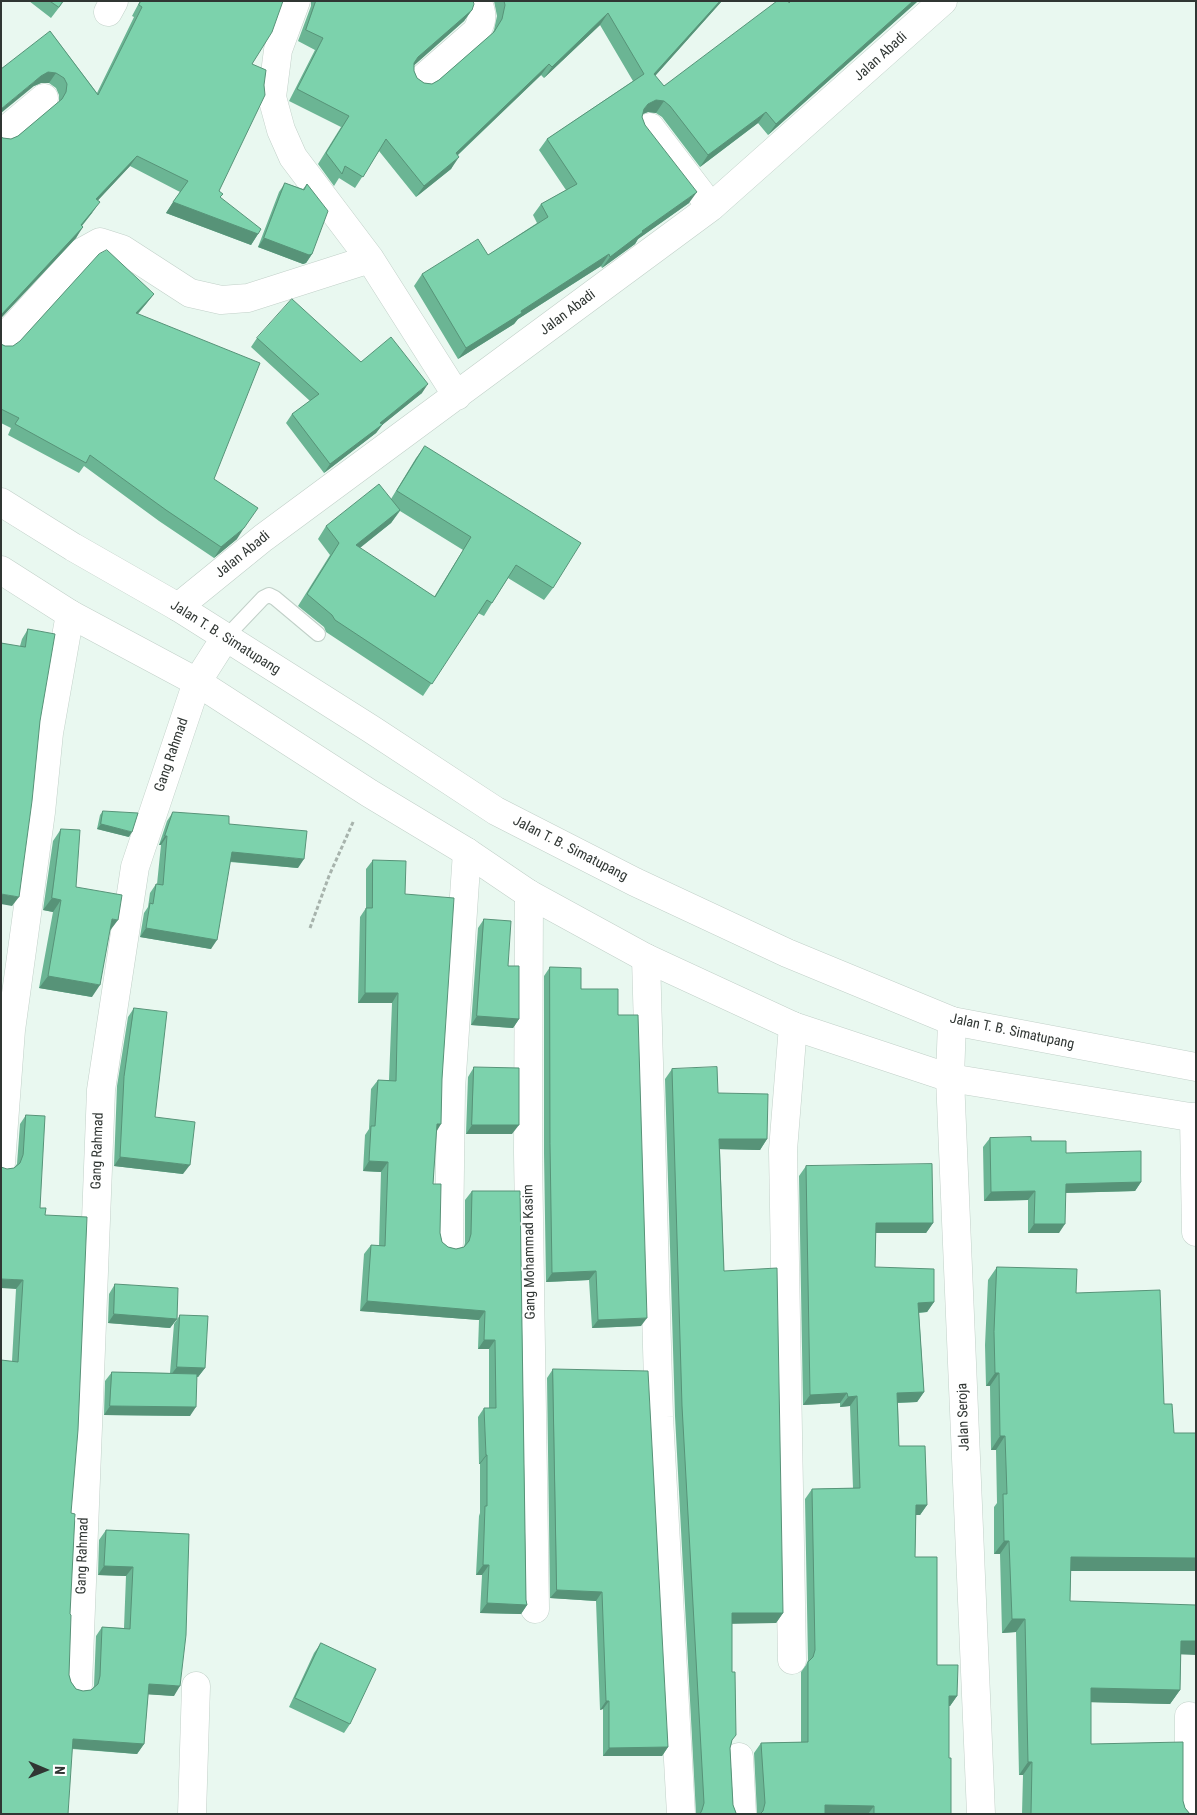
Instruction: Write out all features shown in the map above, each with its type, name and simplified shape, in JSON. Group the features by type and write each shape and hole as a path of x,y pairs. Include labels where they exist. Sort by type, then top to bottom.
{"street":[{"path":"296,1 278,50 272,97 281,130 293,157 370,259 457,396"},
{"path":"420,80 476,32 482,22 481,8 476,1"},
{"name":"Jalan Abadi","path":"178,607 263,538 711,207 943,1"},
{"path":"1,134 44,98"},
{"path":"650,126 711,207"},
{"path":"1,341 82,252 100,242 122,249 190,293 221,300 248,298 370,259"},
{"name":"Jalan T. B. Simatupang","path":"1,502 178,607 371,729 496,811 635,882 787,953 952,1021 1196,1067"},
{"path":"1,570 70,614 197,682 369,793 467,852 529,894 646,958 793,1026 950,1078 1195,1118 1196,1232"},
{"path":"1,1164 6,1041 40,821 49,733 70,614"},
{"name":"Gang Rahmad","path":"78,1685 101,1090 135,868 197,682 225,638"},
{"path":"449,1243 451,1089 467,852"},
{"name":"Gang Mohammad Kasim","path":"529,894 528,1153 535,1609"},
{"path":"646,958 659,1417 681,1814"},
{"name":"Jalan Seroja","path":"952,1021 950,1078 981,1814"},
{"path":"792,1660 783,1150 793,1026"},
{"path":"192,1814 196,1686"},
{"path":"1189,1716 1189,1814"},
{"path":"739,1757 742,1814"}],"lane":[{"path":"225,638 262,598 269,595 318,634"}],"path":[{"path":"310,928 346,835 369,793"}],"building":[{"path":"50,1 63,1 59,7"},
{"path":"141,1 283,1 272,32 252,64 266,70 265,95 219,191 223,194 220,197 261,229 258,234 173,202 188,181 137,156 96,199 100,202 81,225 83,227 1,315 1,137 11,139 18,136 62,99 66,92 67,84 64,78 56,73 48,72 1,109 1,69 50,31 98,95 142,7 139,5"},
{"path":"316,1 473,1 472,10 418,57 414,63 414,71 417,78 424,83 432,84 494,32 502,19 504,1 720,1 654,74 664,86 777,1 788,1 789,3 791,1 913,1 776,124 766,112 708,155 670,106 664,101 656,100 648,104 644,109 642,117 645,125 697,192 642,231 610,257 609,254 521,311 522,313 466,348 422,274 478,239 488,255 548,217 541,204 577,184 547,139 644,74 608,13 552,67 549,64 456,153 459,157 424,186 386,139 363,177 345,166 342,174 326,153 349,116 297,89 323,38 306,30"},
{"path":"285,183 304,190 307,184 328,211 312,254 309,255 264,238"},
{"path":"107,250 154,294 136,313 260,363 214,479 258,508 244,528 221,547 90,455 86,463 15,424 19,418 1,409 1,344 13,346 20,341 99,254"},
{"path":"292,299 361,362 391,337 428,384 380,423 383,424 330,464 292,414 319,394 257,338"},
{"path":"425,446 581,543 553,588 516,565 492,603 487,600 432,684 335,620 332,615 307,594 339,543 326,526 379,484 400,510 356,545 435,597 471,537 397,491"},
{"path":"28,629 55,634 40,721 32,801 19,897 1,894 1,643 25,647"},
{"path":"103,811 138,813 132,832 101,824"},
{"path":"173,812 229,816 229,824 307,831 304,859 232,852 217,940 146,928 150,903 153,904 156,884 163,885 167,836 165,836"},
{"path":"61,829 80,830 76,887 122,895 118,920 112,919 100,985 48,976 61,900 52,898"},
{"path":"373,860 406,861 405,894 454,898 442,1079 441,1124 437,1124 433,1184 441,1184 440,1233 442,1242 448,1247 456,1249 464,1247 469,1241 471,1234 472,1191 520,1191 527,1605 487,1603 489,1565 483,1565 485,1506 487,1506 487,1455 484,1408 496,1408 495,1340 484,1340 485,1311 367,1301 371,1245 385,1246 388,1162 369,1161 371,1126 375,1126 378,1080 396,1081 398,993 365,993 366,908 372,908"},
{"path":"484,919 511,921 508,966 519,966 519,1019 477,1016"},
{"path":"550,967 581,968 581,989 618,989 618,1015 638,1015 647,1318 598,1320 596,1271 552,1273"},
{"path":"134,1008 167,1012 155,1117 195,1122 190,1165 120,1157 124,1077"},
{"path":"474,1067 519,1068 519,1125 472,1125"},
{"path":"717,1067 718,1093 768,1094 767,1139 719,1139 724,1271 777,1268 783,1613 732,1613 732,1672 735,1672 736,1735 732,1740 730,1748 733,1805 737,1814 700,1814 704,1803 682,1406 672,1069"},
{"path":"26,1115 45,1116 40,1208 46,1208 45,1215 87,1217 78,1430 71,1513 75,1514 69,1675 76,1689 83,1691 91,1690 98,1684 102,1627 130,1629 133,1567 104,1566 106,1530 189,1534 186,1635 180,1686 149,1684 144,1744 73,1739 68,1814 1,1814 1,1360 18,1362 23,1280 1,1279 1,1167 7,1169 14,1168 20,1163 23,1155"},
{"path":"1031,1137 1031,1141 1066,1141 1066,1153 1141,1151 1141,1182 1066,1184 1065,1224 1034,1224 1035,1191 991,1192 990,1138"},
{"path":"932,1164 933,1223 876,1223 875,1267 934,1269 934,1302 918,1303 924,1392 897,1393 899,1446 925,1446 927,1505 916,1505 915,1557 937,1557 937,1665 958,1665 957,1696 949,1696 951,1814 874,1814 874,1806 825,1805 825,1814 760,1814 765,1803 761,1743 808,1742 808,1662 813,1657 815,1650 812,1489 860,1488 857,1396 848,1397 847,1393 810,1395 806,1166"},
{"path":"997,1267 1077,1269 1076,1293 1160,1290 1164,1404 1172,1404 1174,1433 1196,1433 1196,1558 1071,1557 1070,1601 1196,1605 1196,1641 1181,1641 1180,1690 1091,1688 1091,1744 1183,1742 1183,1801 1185,1808 1190,1814 1031,1814 1032,1762 1028,1762 1025,1619 1012,1619 1009,1541 1004,1541 1003,1494 1007,1494 1005,1436 1000,1436 999,1373 995,1373 994,1332"},
{"path":"115,1284 178,1288 177,1319 114,1314"},
{"path":"180,1315 208,1316 205,1368 177,1367"},
{"path":"553,1369 648,1371 668,1747 609,1748 609,1701 606,1701 602,1592 557,1590"},
{"path":"112,1372 197,1374 196,1407 110,1406"},
{"path":"321,1643 376,1669 350,1724 295,1698"}]}
